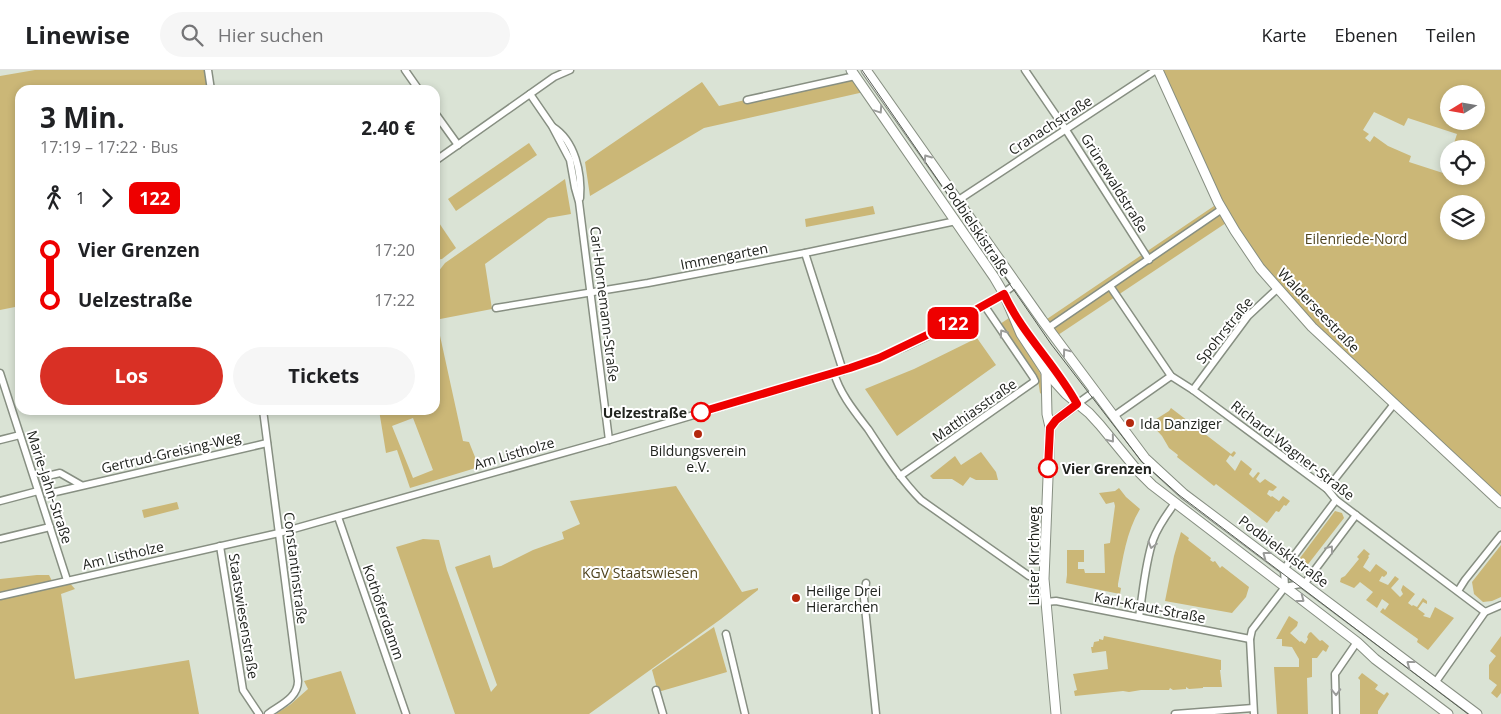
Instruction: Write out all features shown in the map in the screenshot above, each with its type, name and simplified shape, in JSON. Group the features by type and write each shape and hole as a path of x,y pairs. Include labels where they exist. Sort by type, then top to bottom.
{"main road":[{"name":"Podbielskistraße","path":"866,70 1048,328 1154,468 1184,494 1477,714"},
{"name":"Walderseestraße","path":"1157,70 1202,170 1222,209 1248,250 1277,289 1312,327 1501,503"},
{"name":"Podbielskistraße","path":"853,73 994,277 1004,294 1021,334 1046,372 1062,390 1100,425 1137,470 1152,485 1448,714"},
{"name":"Lister Kirchweg","path":"1046,372 1047,414 1050,428 1044,579 1056,714"},
{"path":"1050,428 1056,420 1077,404"}],"street":[{"path":"208,70 210,85"},
{"path":"405,70 416,85"},
{"path":"554,77 560,70"},
{"path":"440,158 554,77 570,70"},
{"name":"Grünewaldstraße","path":"1025,70 1066,130 1149,260"},
{"name":"Cranachstraße","path":"957,201 1157,70"},
{"path":"747,100 853,73"},
{"name":"Carl-Hornemann-Straße","path":"530,94 552,126 558,130 568,143 576,157 581,188 579,202 609,440"},
{"path":"440,120 458,145"},
{"path":"1048,328 1222,209"},
{"name":"Immengarten","path":"496,308 591,293 805,253 956,221"},
{"path":"805,253 843,370"},
{"name":"Am Listholze","path":"0,596 279,533 609,440 834,373 879,358 915,342 1004,294 1017,283"},
{"name":"Richard-Wagner-Straße","path":"1110,286 1171,376 1193,390 1327,489 1336,500 1485,612"},
{"name":"Spohrstraße","path":"1193,390 1248,316 1277,289"},
{"name":"Matthiasstraße","path":"900,476 1034,381 1034,377 984,305"},
{"path":"834,373 836,382 848,401 908,487 921,500 1029,576 1044,579"},
{"name":"Marie-Jahn-Straße","path":"0,376 67,580"},
{"path":"1114,416 1171,376"},
{"path":"1077,404 1095,391"},
{"path":"1327,489 1394,404"},
{"name":"Constantinstraße","path":"264,415 298,688 295,695 268,714"},
{"path":"0,440 20,435"},
{"name":"Gertrud-Greising-Weg","path":"81,485 60,473 43,477 47,494 267,442"},
{"path":"0,501 38,491"},
{"path":"1285,587 1284,569 1336,500"},
{"path":"1139,617 1153,539 1175,503"},
{"path":"1176,714 1253,711 1250,639 1252,630 1285,587 1304,583 1356,515"},
{"name":"Kothöferdamm","path":"338,517 406,714"},
{"path":"0,539 50,527"},
{"path":"1458,591 1501,536"},
{"name":"Staatswiesenstraße","path":"220,546 243,690 259,714"},
{"path":"866,583 864,598 876,714"},
{"name":"Karl-Kraut-Straße","path":"1046,602 1056,601 1250,639"},
{"path":"1435,682 1485,612 1501,605"},
{"path":"726,634 746,714"},
{"path":"1336,714 1335,674 1357,642"},
{"path":"656,690 663,714"}],"green space":[{"path":"35,70 208,70 210,85 15,85 15,307 0,310 0,76"},
{"name":"Eilenriede-Nord","path":"1158,70 1501,70 1501,503 1294,308 1229,221 1055,337 1042,320 1047,319 1218,202","holes":["1440,85 1485,85 1485,130 1445,130 1457,134 1455,140 1485,140 1485,185 1440,185 1440,172 1409,162 1411,156 1388,146 1374,136 1370,142 1365,138 1369,134 1363,130 1374,112 1404,126 1408,118 1440,128"]},
{"path":"850,76 864,92 704,128 590,196 585,162 702,82 719,106"},
{"path":"529,143 537,155 456,211 448,199"},
{"path":"565,179 571,214 548,218 485,264 492,309 440,319 440,269 445,263"},
{"path":"873,206 875,214 806,227 805,219"},
{"path":"440,224 456,248 440,259"},
{"path":"1009,318 1040,373 1044,383 1044,396 1040,393 1038,380 1000,324"},
{"path":"440,336 463,441 469,442 479,467 410,488 397,450 386,453 380,415 440,415","holes":["413,418 433,470 413,478 392,426"]},
{"path":"977,338 996,365 897,436 865,389 914,369"},
{"path":"1171,408 1231,454 1234,451 1236,453 1233,457 1230,455 1226,461 1235,471 1241,460 1252,469 1249,474 1253,478 1258,472 1260,473 1256,479 1260,483 1265,479 1277,487 1273,491 1269,490 1267,494 1279,501 1283,496 1290,501 1286,506 1284,505 1279,512 1276,511 1267,523 1216,484 1214,486 1177,457 1178,455 1169,448 1162,436 1150,423"},
{"path":"981,452 996,472 998,480 976,480 970,477 963,486 952,479 933,479 930,476 955,456 961,465"},
{"name":"KGV Staatswiesen","path":"676,486 742,592 758,588 758,590 589,714 455,714 396,547 423,539 439,540 447,570 491,692 497,685 455,567 490,555 493,568 501,566 533,550 564,539 562,532 580,524 570,501"},
{"path":"1119,488 1140,509 1131,527 1126,546 1118,584 1118,587 1121,588 1120,594 1066,583 1067,550 1084,550 1084,562 1078,562 1078,569 1084,569 1085,573 1105,573 1104,544 1110,543 1115,506 1114,502 1106,504 1099,493 1115,491"},
{"path":"177,502 179,509 144,518 142,510"},
{"path":"1335,511 1342,513 1344,518 1302,572 1294,566"},
{"path":"1181,532 1211,558 1210,560 1215,561 1220,568 1222,566 1249,587 1246,597 1232,613 1165,601"},
{"path":"1501,545 1501,597 1483,602 1474,594 1472,582"},
{"path":"1364,549 1370,554 1363,567 1370,572 1376,564 1387,572 1379,581 1388,585 1395,576 1399,579 1391,588 1400,597 1403,594 1401,590 1403,585 1415,594 1408,603 1412,606 1417,607 1423,598 1427,601 1427,604 1423,602 1418,609 1425,614 1423,616 1430,618 1435,607 1454,618 1428,650 1417,642 1418,639 1380,612 1383,608 1385,610 1389,604 1382,599 1377,608 1366,600 1373,592 1360,582 1354,588 1340,582 1341,578 1345,576 1359,559 1357,557"},
{"path":"49,575 53,583 67,580 75,589 61,594 75,679 189,660 199,714 0,714 0,579"},
{"path":"1289,616 1298,622 1297,626 1290,633 1300,642 1305,644 1311,632 1320,641 1322,640 1329,646 1326,652 1323,650 1317,658 1312,658 1312,677 1307,678 1308,714 1277,714 1274,667 1299,667 1299,659 1292,647 1282,646 1282,639 1276,639"},
{"path":"714,627 727,672 658,692 652,670"},
{"path":"1104,636 1221,660 1222,687 1189,689 1186,687 1186,689 1173,690 1170,688 1169,690 1123,691 1075,696 1074,691 1077,690 1073,674 1108,669 1106,651 1092,653 1091,647 1099,639 1103,640"},
{"path":"1501,636 1501,693 1497,698 1491,693 1497,685 1489,679 1489,665 1496,656 1490,651"},
{"path":"341,671 356,714 276,714 308,689 304,681"},
{"path":"1362,673 1378,685 1375,689 1384,695 1387,692 1389,694 1378,714 1360,714 1360,680 1358,678"}],"tram line":[{"path":"862,70 1051,344 1142,462 1179,495 1468,714"}],"bus line":[{"name":"122","path":"701,412 879,358 915,342 1004,294 1012,312 1068,387 1077,404 1062,414 1050,428 1048,468"}],"place":[{"name":"Uelzestraße","path":"701,412"},
{"name":"Ida Danziger","path":"1130,423"},
{"name":"Bildungsverein e.V.","path":"698,434"},
{"name":"Vier Grenzen","path":"1048,468"},
{"name":"Heilige Drei Hierarchen","path":"796,598"}]}
